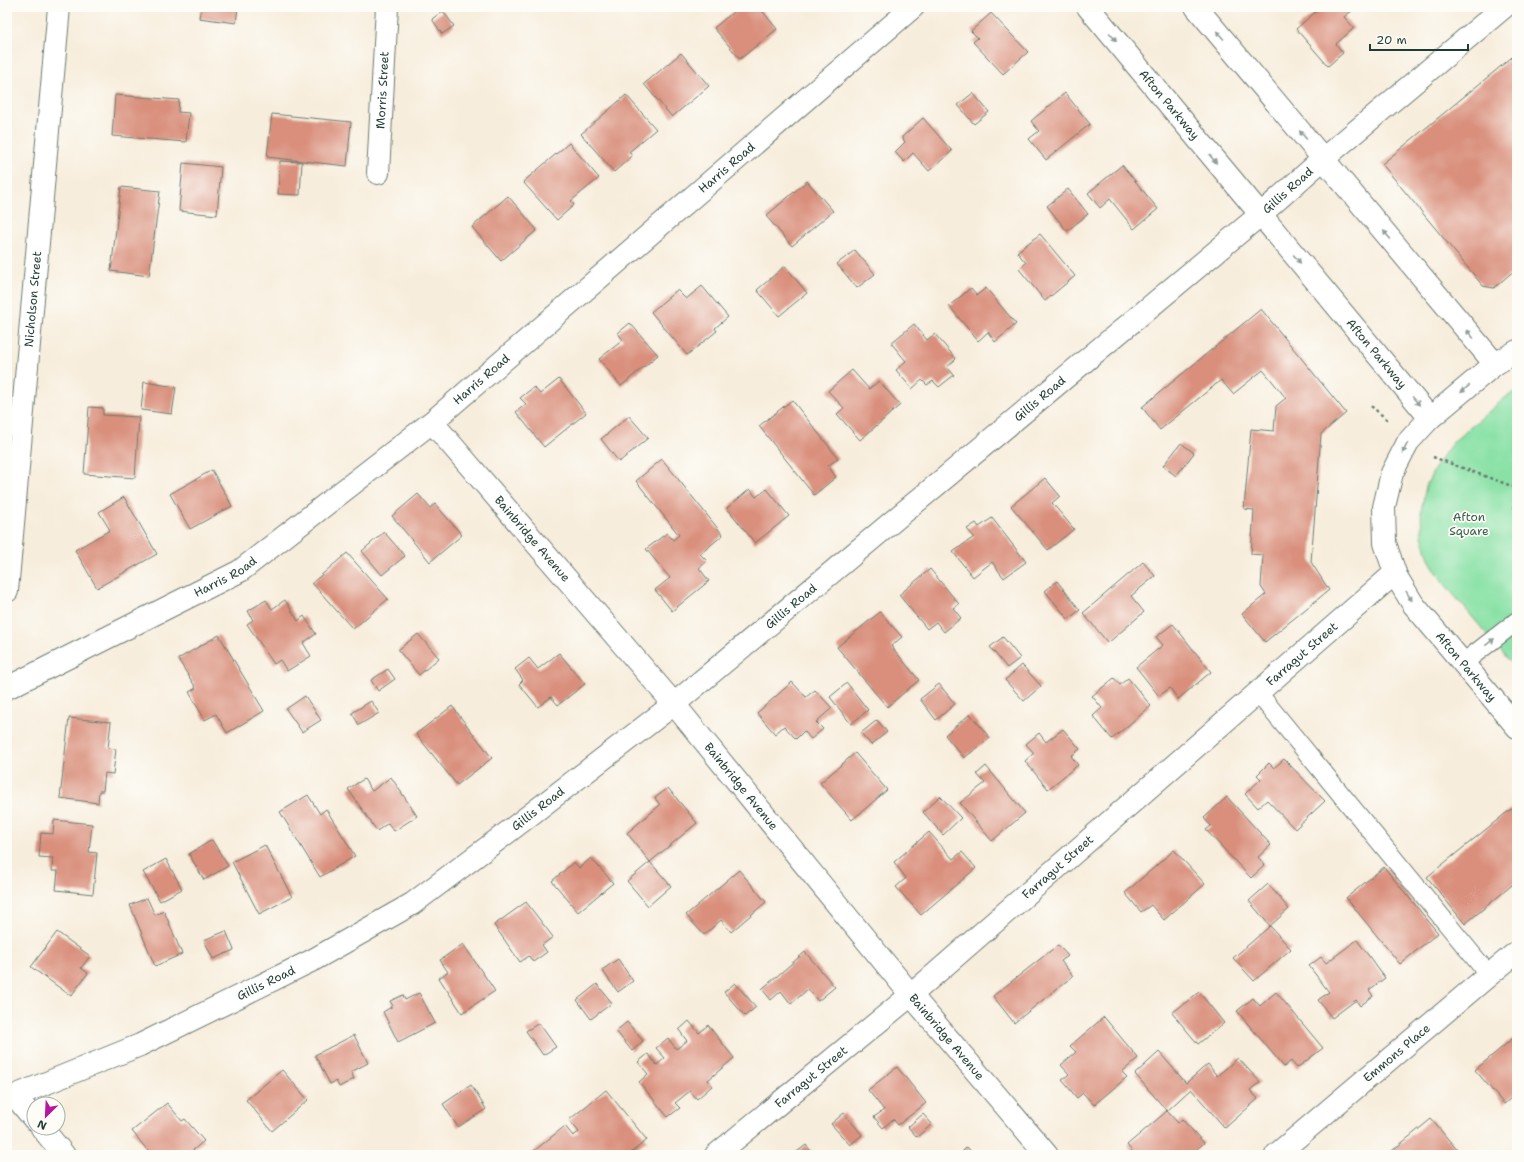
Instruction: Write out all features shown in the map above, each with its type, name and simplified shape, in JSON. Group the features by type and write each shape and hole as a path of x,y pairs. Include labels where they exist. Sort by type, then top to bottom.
{"street":[{"name":"Nicholson Street","path":"7,591 59,7"},
{"name":"Morris Street","path":"378,173 387,7"},
{"name":"Harris Road","path":"7,688 240,571 432,422 913,7"},
{"name":"Afton Parkway","path":"1088,7 1430,418 1411,439 1392,473 1384,507 1385,543 1395,573 1414,604 1517,727"},
{"path":"1196,7 1495,364"},
{"name":"Gillis Road","path":"11,1097 140,1045 313,960 412,904 674,704 1260,215 1323,159 1504,7"},
{"path":"1430,418 1495,364 1517,351"},
{"name":"Bainbridge Avenue","path":"432,422 674,704 911,995 1047,1155"},
{"name":"Farragut Street","path":"716,1155 911,995 1395,573"},
{"name":"Emmons Place","path":"1276,1155 1489,974 1517,952"},
{"path":"11,1097 26,1111"},
{"path":"49,1136 64,1155"}],"lane":[{"path":"1463,663 1517,621"},
{"path":"1258,693 1489,974"}],"path":[{"path":"1371,406 1435,459 1517,488 1514,498 1517,516"}],"green space":[{"name":"Afton Square","path":"1517,391 1517,670 1443,582 1430,561 1422,536 1421,511 1426,486 1437,464 1453,442 1506,397"}],"building":[{"path":"201,7 238,7 236,23 199,18"},
{"path":"739,7 759,7 777,29 740,59 714,28"},
{"path":"1321,7 1352,7 1354,9 1344,17 1354,28 1336,44 1343,53 1328,66 1296,29"},
{"path":"443,11 454,26 442,34 432,19"},
{"path":"991,13 1028,52 1003,74 973,42 978,38 971,31"},
{"path":"681,53 709,86 672,117 644,84"},
{"path":"1517,53 1517,268 1494,288 1483,286 1382,164"},
{"path":"973,93 989,112 974,124 958,105"},
{"path":"1065,93 1090,124 1046,160 1029,139 1039,131 1031,121"},
{"path":"115,95 179,100 178,112 189,113 186,142 112,136"},
{"path":"626,95 656,129 629,152 632,156 614,172 581,134"},
{"path":"272,114 351,122 347,166 267,157"},
{"path":"923,118 952,151 929,171 913,153 904,162 895,152 905,142 902,137"},
{"path":"569,143 599,178 571,201 574,205 557,220 523,182"},
{"path":"280,161 302,162 300,195 278,194"},
{"path":"183,163 221,167 217,215 179,211"},
{"path":"1122,165 1158,209 1134,229 1110,199 1100,208 1088,193"},
{"path":"807,181 833,211 792,246 766,216"},
{"path":"121,187 160,191 149,276 111,271"},
{"path":"1068,189 1088,214 1067,231 1047,206"},
{"path":"508,196 537,230 501,261 472,227"},
{"path":"1040,234 1075,276 1045,301 1019,269 1026,263 1017,252"},
{"path":"855,250 875,274 857,288 837,264"},
{"path":"785,266 807,293 779,316 757,290"},
{"path":"702,286 728,317 715,328 717,331 687,355 651,312 677,290 686,299"},
{"path":"971,288 977,295 986,288 1016,324 995,342 988,332 978,341 949,306"},
{"path":"1261,309 1346,413 1321,434 1311,562 1329,590 1265,642 1242,614 1266,594 1261,587 1263,555 1251,554 1254,510 1244,509 1251,429 1274,431 1276,406 1286,398 1263,370 1233,394 1221,380 1160,430 1142,407"},
{"path":"630,323 658,355 621,386 599,359 623,340 618,333"},
{"path":"914,324 927,340 935,334 956,359 947,367 954,375 939,387 933,381 927,385 922,380 912,389 896,370 906,361 891,343"},
{"path":"852,370 869,389 879,381 900,405 860,440 837,414 844,408 828,391"},
{"path":"559,379 586,413 544,447 516,412 526,404 520,398 534,387 540,394"},
{"path":"144,382 176,387 172,414 141,410"},
{"path":"792,400 838,458 828,466 836,477 814,495 759,426"},
{"path":"89,407 103,408 103,415 139,417 135,478 84,474"},
{"path":"629,416 648,438 619,462 601,439"},
{"path":"1181,443 1194,453 1176,476 1163,466"},
{"path":"662,459 723,535 700,554 707,561 699,568 709,581 672,611 655,590 670,578 646,549 667,533 673,540 679,535 636,481"},
{"path":"212,470 232,506 190,529 170,494"},
{"path":"1045,478 1060,496 1052,503 1074,529 1048,550 1011,506"},
{"path":"750,489 756,497 767,489 789,516 755,543 727,508"},
{"path":"418,494 430,508 435,504 462,535 430,562 392,516"},
{"path":"124,497 157,554 97,588 75,550 110,530 99,512"},
{"path":"992,518 1026,562 1004,578 992,562 973,577 953,552 974,537 967,529 976,523 979,527"},
{"path":"384,532 405,556 382,575 362,551"},
{"path":"347,553 388,599 353,629 312,583"},
{"path":"1143,562 1155,576 1131,596 1144,612 1108,643 1083,613"},
{"path":"930,569 959,604 953,608 961,618 944,632 936,622 927,629 899,595"},
{"path":"1057,581 1080,610 1068,619 1045,591"},
{"path":"266,600 272,609 285,600 298,621 304,616 316,634 303,643 311,656 287,671 280,660 274,664 247,624 253,620 248,611"},
{"path":"880,612 902,637 891,646 919,680 887,707 837,647"},
{"path":"1173,624 1211,672 1178,699 1170,688 1159,696 1136,667 1163,645 1156,637"},
{"path":"418,634 439,658 419,675 398,650"},
{"path":"219,635 264,711 227,733 216,714 205,720 189,692 196,688 178,659"},
{"path":"1003,637 1020,658 1007,668 990,647"},
{"path":"559,653 585,684 558,705 551,697 538,707 519,684 523,680 515,669 529,658 538,669"},
{"path":"1022,665 1041,686 1024,701 1005,680"},
{"path":"388,669 395,679 378,691 371,680"},
{"path":"1114,678 1120,685 1128,678 1151,706 1112,739 1093,716 1102,708 1092,696"},
{"path":"792,682 806,697 815,690 832,708 816,722 823,729 811,739 804,731 796,739 784,726 775,734 757,713"},
{"path":"847,683 868,710 851,724 830,697"},
{"path":"939,684 955,704 936,720 920,699"},
{"path":"305,696 321,720 302,732 286,709"},
{"path":"371,701 379,713 359,725 352,713"},
{"path":"452,706 492,758 457,785 416,734"},
{"path":"970,714 990,738 964,758 945,735"},
{"path":"69,718 111,722 108,748 116,749 113,774 105,773 103,791 99,791 98,803 60,798"},
{"path":"877,720 887,732 871,745 861,733"},
{"path":"1063,729 1080,749 1071,756 1078,765 1048,789 1025,761 1034,753 1026,744 1039,733 1046,742"},
{"path":"855,753 887,790 852,820 820,783"},
{"path":"1284,759 1325,801 1295,829 1267,800 1258,808 1245,794 1261,779 1257,775 1269,763 1274,768"},
{"path":"986,766 1025,813 992,841 960,803 985,783 977,774"},
{"path":"391,777 417,816 394,831 388,823 377,831 348,789 364,779 372,791"},
{"path":"668,788 697,823 650,862 627,833 660,805 655,798"},
{"path":"308,795 320,814 326,809 355,856 320,877 280,812"},
{"path":"940,796 961,818 943,835 923,812"},
{"path":"1227,797 1271,845 1258,857 1265,865 1251,878 1206,830 1211,826 1204,818"},
{"path":"1511,809 1517,816 1517,881 1465,924 1427,877"},
{"path":"54,820 92,824 89,852 97,853 93,894 56,890 58,871 52,871 53,858 39,857 41,833 53,834"},
{"path":"929,832 953,859 962,852 976,868 921,915 896,887 906,878 894,862"},
{"path":"212,840 228,866 204,880 189,854"},
{"path":"265,845 292,897 259,914 232,862"},
{"path":"1174,850 1205,884 1164,920 1151,905 1141,912 1125,893"},
{"path":"591,858 613,883 578,912 552,881 574,862 579,868"},
{"path":"166,859 182,889 160,901 143,872"},
{"path":"650,862 671,886 648,906 627,881"},
{"path":"1384,867 1438,933 1400,964 1346,898"},
{"path":"739,870 766,902 731,932 721,920 704,935 686,915"},
{"path":"1268,884 1289,909 1270,926 1249,901"},
{"path":"147,898 155,915 164,911 182,954 155,966 130,905"},
{"path":"526,902 553,937 542,945 547,952 533,962 529,956 520,962 494,925"},
{"path":"1270,926 1291,949 1254,981 1233,958"},
{"path":"226,931 234,950 213,959 204,940"},
{"path":"57,932 90,956 81,968 88,973 71,996 31,967"},
{"path":"1357,940 1385,978 1369,990 1373,996 1360,1006 1356,1000 1332,1018 1318,1000 1329,992 1309,966 1321,957 1326,963"},
{"path":"463,944 495,991 462,1013 439,978 448,972 440,960"},
{"path":"1058,945 1068,956 1061,961 1073,976 1014,1023 993,996"},
{"path":"805,952 835,987 818,1001 808,989 791,1004 781,991 771,1000 762,989"},
{"path":"618,959 633,981 618,992 602,970"},
{"path":"735,983 756,1007 745,1016 724,992"},
{"path":"597,984 612,1003 591,1019 577,1000"},
{"path":"1199,992 1224,1023 1198,1044 1172,1013"},
{"path":"1276,992 1323,1048 1297,1068 1291,1061 1284,1067 1237,1011 1253,998 1260,1006"},
{"path":"419,993 435,1023 398,1042 383,1012 393,1006 390,1001 403,995 405,1000"},
{"path":"1104,1017 1138,1058 1122,1072 1127,1077 1094,1105 1083,1093 1077,1098 1062,1080 1069,1074 1061,1065 1076,1052 1070,1046"},
{"path":"689,1021 699,1033 708,1025 734,1058 708,1080 712,1086 697,1099 690,1091 675,1103 680,1108 668,1117 639,1082 648,1074 638,1062 648,1054 657,1065 665,1058 656,1048 668,1038 676,1049 687,1041 679,1030"},
{"path":"627,1022 643,1041 632,1051 616,1031"},
{"path":"539,1023 556,1047 543,1055 526,1031"},
{"path":"354,1035 368,1063 351,1072 354,1079 339,1087 336,1081 330,1084 315,1055"},
{"path":"1512,1039 1517,1045 1517,1093 1504,1104 1475,1070"},
{"path":"1159,1052 1186,1083 1208,1064 1217,1076 1238,1058 1260,1082 1250,1090 1258,1099 1225,1128 1191,1089 1167,1111 1135,1074"},
{"path":"897,1067 926,1103 898,1125 893,1119 883,1128 874,1117 884,1110 868,1090"},
{"path":"282,1070 308,1100 272,1131 246,1100"},
{"path":"471,1085 486,1109 458,1127 443,1104"},
{"path":"606,1090 647,1140 628,1155 529,1155 565,1126 573,1136 579,1132 569,1120"},
{"path":"167,1103 182,1121 185,1119 204,1141 187,1155 151,1155 132,1131"},
{"path":"1167,1111 1178,1123 1182,1119 1204,1143 1190,1155 1135,1155 1127,1145"},
{"path":"844,1113 862,1135 850,1145 831,1124"},
{"path":"923,1114 932,1124 917,1137 908,1127"},
{"path":"1431,1119 1459,1152 1456,1155 1387,1155"},
{"path":"806,1145 814,1155 793,1155"},
{"path":"967,1147 974,1155 959,1155"}]}
